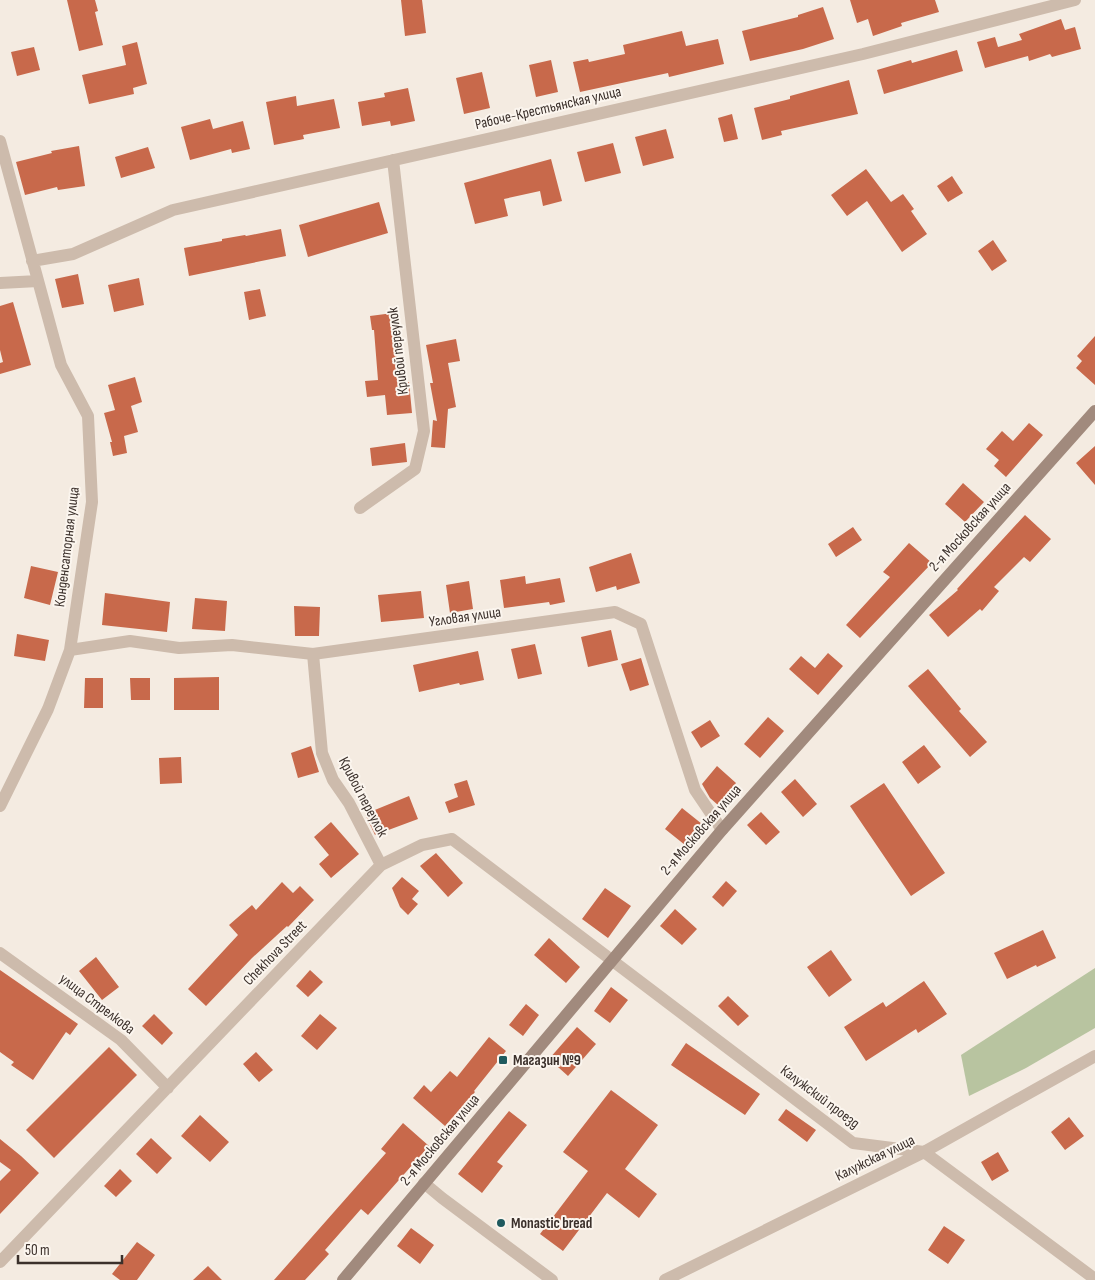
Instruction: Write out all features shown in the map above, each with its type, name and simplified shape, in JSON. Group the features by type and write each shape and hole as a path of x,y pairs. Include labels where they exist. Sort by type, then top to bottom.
{"street":[{"name":"Рабоче-Крестьянская улица","path":"32,261 73,254 173,210 863,54 1075,0"},
{"name":"Конденсаторная улица","path":"0,141 60,365 88,416 92,502 70,650 48,709 0,806"},
{"name":"Кривой переулок","path":"360,508 415,469 424,431 393,160"},
{"path":"0,283 38,281"},
{"name":"2-я Московская улица","path":"343,1280 722,830 1095,412"},
{"name":"Угловая улица","path":"70,650 130,642 178,648 232,645 313,654 615,612 641,624 695,790 722,830"},
{"name":"Кривой переулок","path":"313,654 322,753 333,780 349,803 381,865"},
{"name":"Chekhova Street","path":"0,1262 381,865 422,845 452,839 612,960"},
{"name":"улица Стрелкова","path":"0,953 121,1040 168,1088"},
{"name":"Калужский проезд","path":"612,960 854,1143 924,1152 1095,1279"},
{"name":"Калужская улица","path":"665,1280 924,1152 1095,1056"},
{"path":"424,1183 552,1280"}],"green space":[{"path":"1095,968 1095,1028 1026,1068 969,1096 961,1055"}],"building":[{"path":"67,0 95,0 98,11 95,12 103,45 79,51"},
{"path":"401,0 422,0 426,33 405,36"},
{"path":"850,0 935,0 939,12 901,23 902,26 873,36 868,19 857,23"},
{"path":"823,7 834,39 803,49 750,61 742,31 798,17 798,15"},
{"path":"1061,19 1065,30 1075,27 1081,49 1052,57 1050,54 1029,61 1028,56 985,68 977,42 995,37 998,47 1022,40 1019,34"},
{"path":"682,31 686,46 718,39 724,64 669,77 668,73 580,92 573,62 588,59 589,62 625,54 623,45"},
{"path":"137,42 147,84 133,88 134,94 89,104 82,75 126,65 122,46"},
{"path":"34,47 40,70 17,76 11,52"},
{"path":"957,50 963,71 884,94 877,70 911,60 912,63"},
{"path":"551,60 558,92 536,97 529,65"},
{"path":"482,72 490,108 464,114 456,78"},
{"path":"849,80 858,114 781,131 782,135 762,140 754,108 790,99 790,96"},
{"path":"408,88 415,121 391,126 390,121 362,126 358,102 385,97 384,93"},
{"path":"296,96 297,106 334,99 340,128 303,135 304,139 274,145 266,102"},
{"path":"732,114 738,139 724,142 718,118"},
{"path":"210,119 213,129 243,121 250,149 232,153 231,149 190,160 181,127"},
{"path":"666,129 674,158 643,166 635,137"},
{"path":"613,143 621,173 585,182 577,152"},
{"path":"79,146 85,186 58,190 57,187 25,195 16,162 52,153 51,151"},
{"path":"148,147 155,168 121,178 115,157"},
{"path":"551,159 562,201 543,206 540,191 504,199 508,216 475,224 464,183"},
{"path":"866,169 891,202 903,194 914,209 911,211 927,234 902,252 867,201 847,216 831,195"},
{"path":"952,176 963,193 948,202 937,186"},
{"path":"379,202 388,233 308,257 299,225"},
{"path":"281,229 286,256 189,276 184,248 222,241 222,239"},
{"path":"993,240 1007,261 992,271 978,251"},
{"path":"78,274 84,304 62,308 55,279"},
{"path":"139,278 144,305 114,312 108,285"},
{"path":"260,289 266,316 249,320 244,292"},
{"path":"13,302 31,365 0,374 0,363 3,362 0,350 0,306"},
{"path":"393,313 399,383 409,382 412,413 387,415 385,395 367,397 365,381 378,380 374,330 372,330 370,316"},
{"path":"1095,336 1095,385 1076,368 1082,361 1077,356"},
{"path":"456,339 460,361 448,363 456,407 448,409 445,448 431,447 433,420 437,421 426,345"},
{"path":"135,377 142,402 131,406 138,432 124,436 127,453 113,456 110,442 112,442 104,413 115,410 108,385"},
{"path":"1029,423 1043,435 1006,477 994,466 999,460 986,449 1002,431 1013,441"},
{"path":"405,443 407,462 372,466 370,448"},
{"path":"1095,446 1095,485 1076,463"},
{"path":"963,483 984,502 965,522 945,504"},
{"path":"1025,515 1051,539 1030,562 1024,557 994,587 999,591 982,611 980,609 948,637 929,615 958,590"},
{"path":"853,527 862,540 836,557 828,544"},
{"path":"909,543 932,563 860,638 846,625 890,577 883,572"},
{"path":"631,553 640,583 617,590 616,586 596,592 589,567"},
{"path":"31,566 58,572 50,605 24,598"},
{"path":"525,576 526,584 560,578 565,602 550,605 549,602 504,608 500,580"},
{"path":"469,581 473,609 450,613 446,585"},
{"path":"421,591 424,618 381,622 378,595"},
{"path":"105,593 170,602 167,632 102,625"},
{"path":"195,598 227,601 225,631 192,629"},
{"path":"294,606 320,607 319,636 295,636"},
{"path":"611,630 618,660 588,667 581,637"},
{"path":"17,634 49,640 45,661 14,656"},
{"path":"535,644 542,674 518,679 511,649"},
{"path":"478,651 484,680 460,685 459,683 419,692 413,665"},
{"path":"828,653 843,666 818,695 789,669 801,656 815,668"},
{"path":"641,658 649,685 630,691 621,664"},
{"path":"928,669 961,709 959,711 987,742 970,757 908,686"},
{"path":"219,677 219,710 174,710 174,678"},
{"path":"85,678 103,678 103,708 84,708"},
{"path":"130,678 150,678 150,700 131,700"},
{"path":"768,717 784,731 760,758 744,744"},
{"path":"710,720 720,736 701,748 691,732"},
{"path":"924,745 941,767 918,784 902,762"},
{"path":"311,746 319,772 298,778 291,753"},
{"path":"181,757 182,783 160,784 159,758"},
{"path":"717,766 736,783 718,805 710,798 702,784"},
{"path":"795,779 817,804 803,817 781,792"},
{"path":"467,780 475,805 449,813 445,802 458,797 454,784"},
{"path":"884,783 945,873 911,896 850,806"},
{"path":"409,796 418,819 375,835 365,814"},
{"path":"682,808 702,824 685,845 665,829"},
{"path":"761,812 780,832 766,845 747,825"},
{"path":"331,822 359,854 331,878 319,864 329,855 314,837"},
{"path":"436,853 463,883 448,897 420,866"},
{"path":"402,877 419,891 412,899 418,904 408,915 400,907 392,888"},
{"path":"726,881 737,891 723,907 712,897"},
{"path":"282,882 293,893 300,886 314,900 288,927 252,958 206,1006 188,989 238,935 229,925 252,905 256,910"},
{"path":"605,888 631,906 608,938 582,919"},
{"path":"675,909 697,929 682,945 660,926"},
{"path":"1043,930 1056,958 1007,979 994,953"},
{"path":"549,938 580,967 566,983 534,955"},
{"path":"831,950 852,980 829,997 807,967"},
{"path":"96,957 119,987 102,1000 79,971"},
{"path":"0,970 78,1024 70,1035 66,1032 33,1080 11,1065 14,1062 0,1052"},
{"path":"310,970 323,982 308,997 296,986"},
{"path":"924,981 947,1014 918,1033 916,1029 866,1061 844,1027 883,1002 886,1007"},
{"path":"611,987 628,1000 610,1023 594,1011"},
{"path":"728,996 749,1016 738,1026 718,1006"},
{"path":"526,1004 539,1015 523,1036 509,1025"},
{"path":"154,1014 173,1033 162,1045 142,1026"},
{"path":"320,1014 337,1028 317,1050 301,1036"},
{"path":"577,1027 596,1044 568,1076 549,1059"},
{"path":"489,1037 506,1051 475,1092 445,1126 413,1098 424,1085 431,1092 450,1071 457,1077"},
{"path":"686,1043 760,1094 745,1115 671,1065"},
{"path":"109,1047 137,1075 54,1158 26,1130"},
{"path":"256,1052 273,1070 259,1082 243,1064"},
{"path":"611,1090 658,1125 625,1169 657,1194 639,1218 607,1193 563,1251 540,1234 588,1171 563,1152"},
{"path":"786,1109 816,1130 807,1142 778,1120"},
{"path":"509,1111 527,1125 497,1162 503,1166 482,1193 458,1174"},
{"path":"200,1115 229,1142 210,1162 181,1136"},
{"path":"1069,1117 1084,1136 1065,1150 1051,1132"},
{"path":"403,1123 429,1146 368,1215 361,1209 325,1250 329,1254 305,1280 274,1280 386,1153 381,1149"},
{"path":"151,1138 172,1158 157,1174 136,1154"},
{"path":"0,1139 39,1173 0,1214 0,1181 11,1170 0,1162"},
{"path":"998,1152 1009,1171 992,1181 981,1162"},
{"path":"120,1169 132,1181 116,1197 104,1186"},
{"path":"944,1226 965,1240 948,1264 928,1250"},
{"path":"411,1228 434,1245 420,1264 397,1246"},
{"path":"137,1242 155,1255 137,1280 120,1280 112,1274"},
{"path":"208,1266 222,1280 193,1280"}],"place":[{"name":"Магазин №9","path":"503,1060"},
{"name":"Monastic bread","path":"501,1223"}]}
